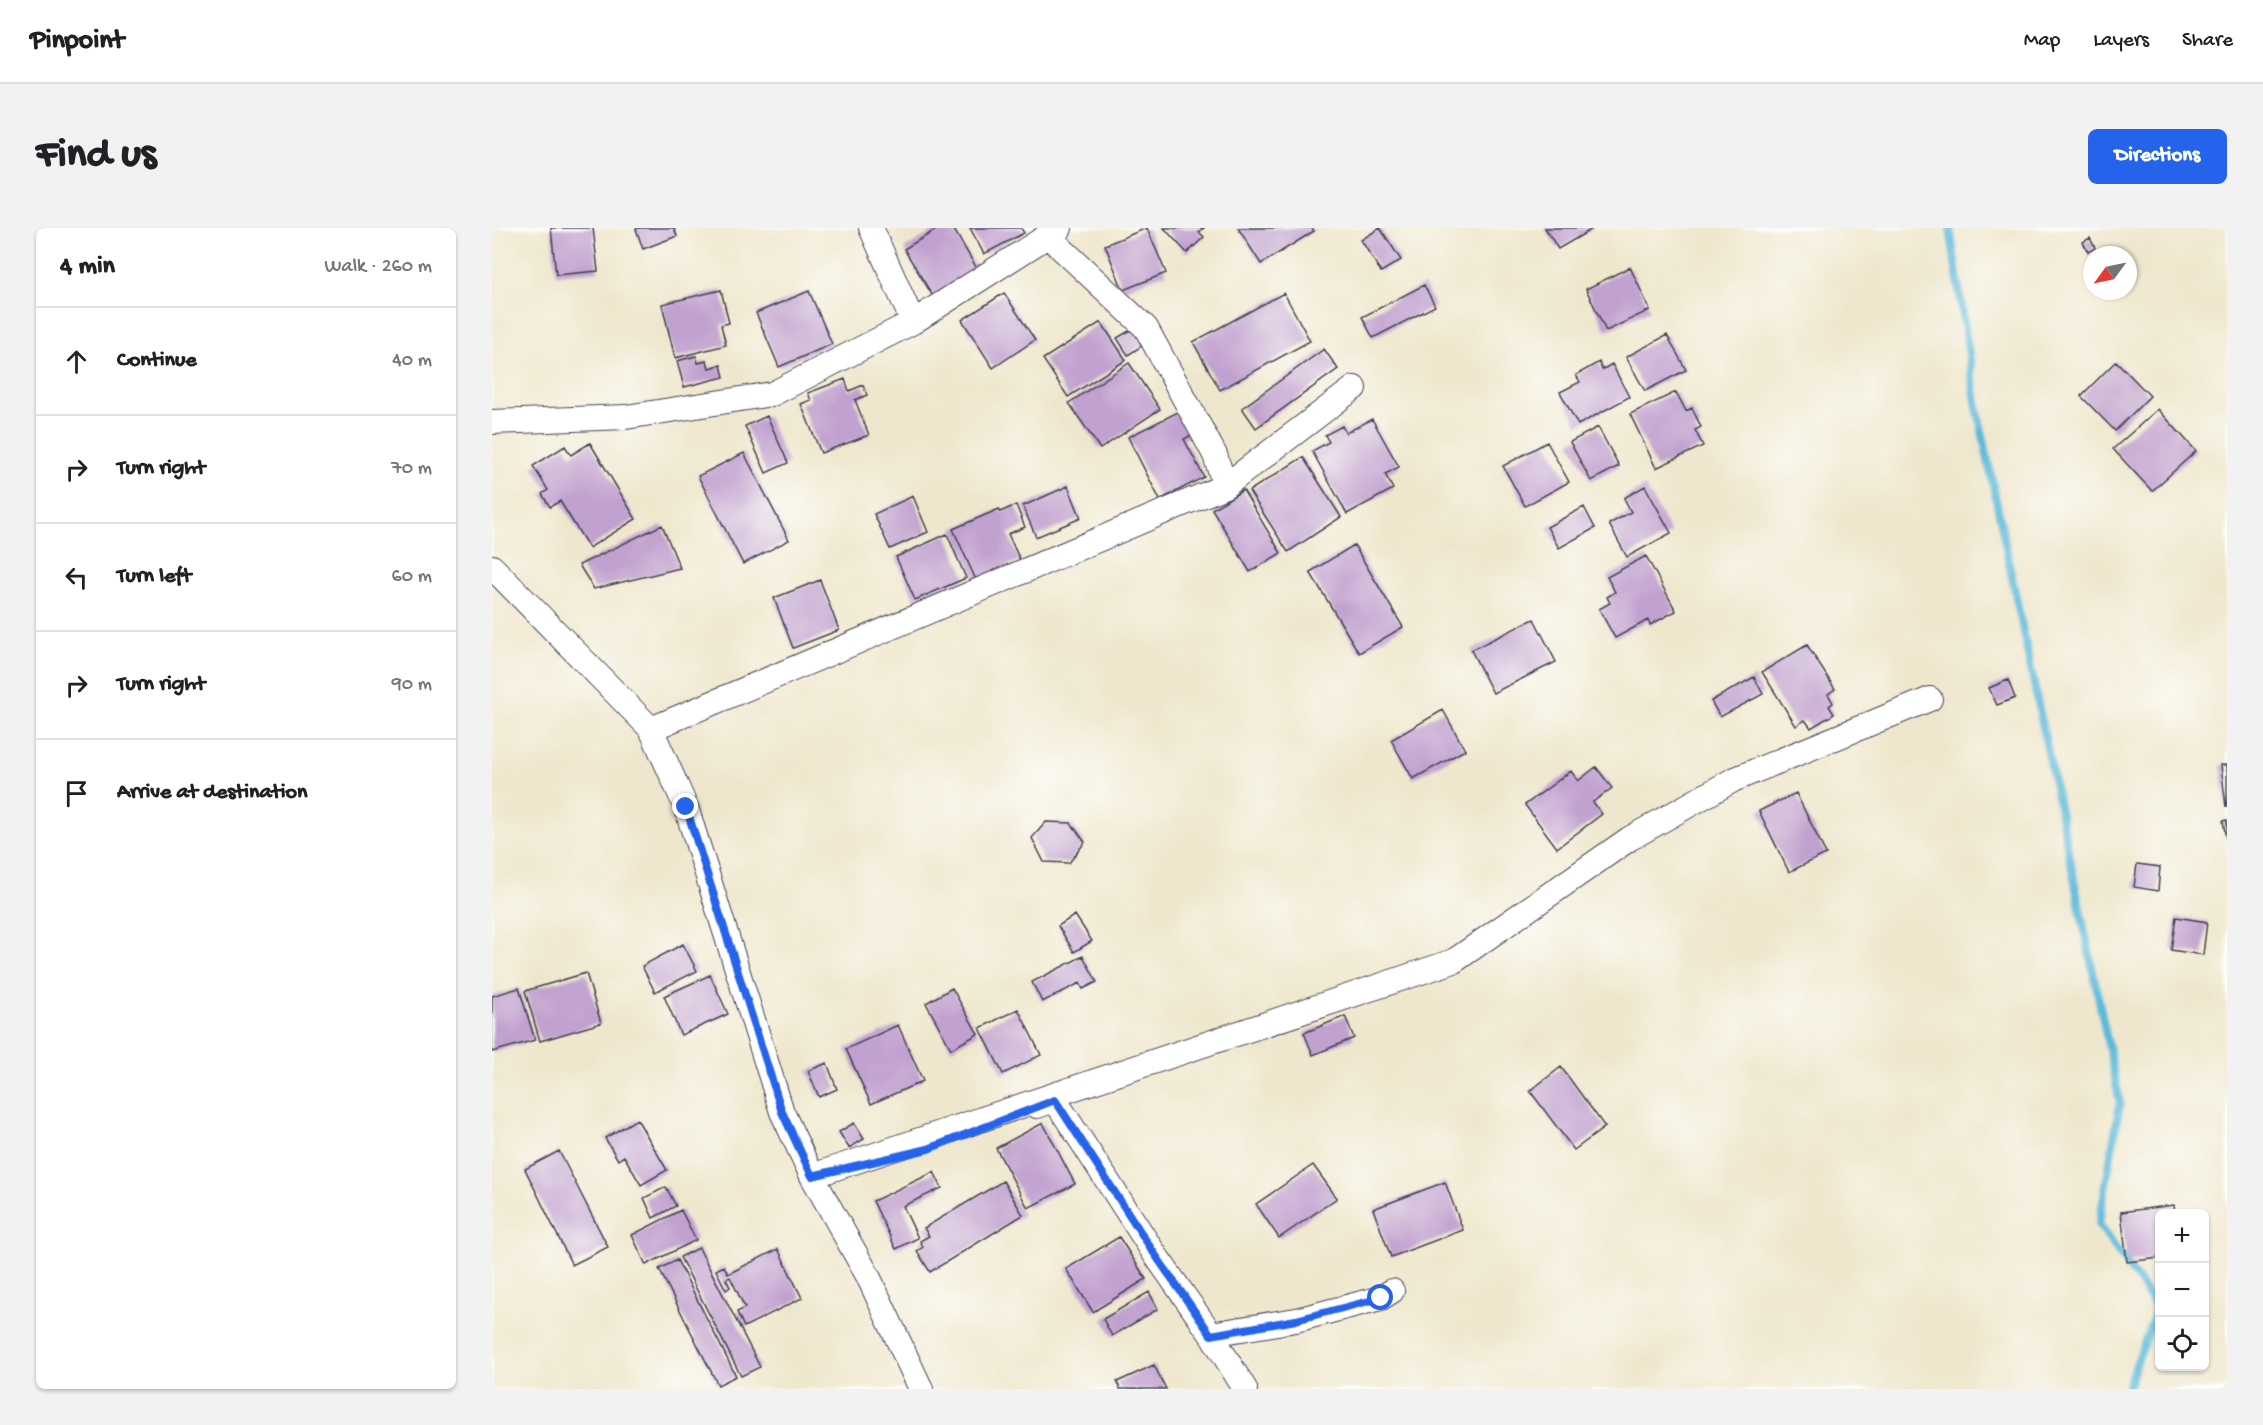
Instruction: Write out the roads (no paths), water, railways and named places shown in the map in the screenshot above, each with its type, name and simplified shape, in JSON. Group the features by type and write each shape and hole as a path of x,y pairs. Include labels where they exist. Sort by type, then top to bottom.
{"street":[{"path":"871,228 913,322"},
{"path":"492,422 626,417 772,394 913,322 1054,232 1146,328 1215,455 1225,486"},
{"path":"651,729 1225,486 1354,388"},
{"path":"492,567 651,729 686,807 782,1112 812,1176 868,1276 921,1389"},
{"path":"812,1176 1454,961 1629,839 1733,780 1930,699"},
{"path":"812,1176 928,1149 1055,1100 1245,1389"},
{"path":"1211,1335 1296,1320 1381,1298 1392,1291"}],"waterway":[{"path":"1950,228 1976,402 2120,1103 2099,1224 2157,1308 2127,1389"}]}
